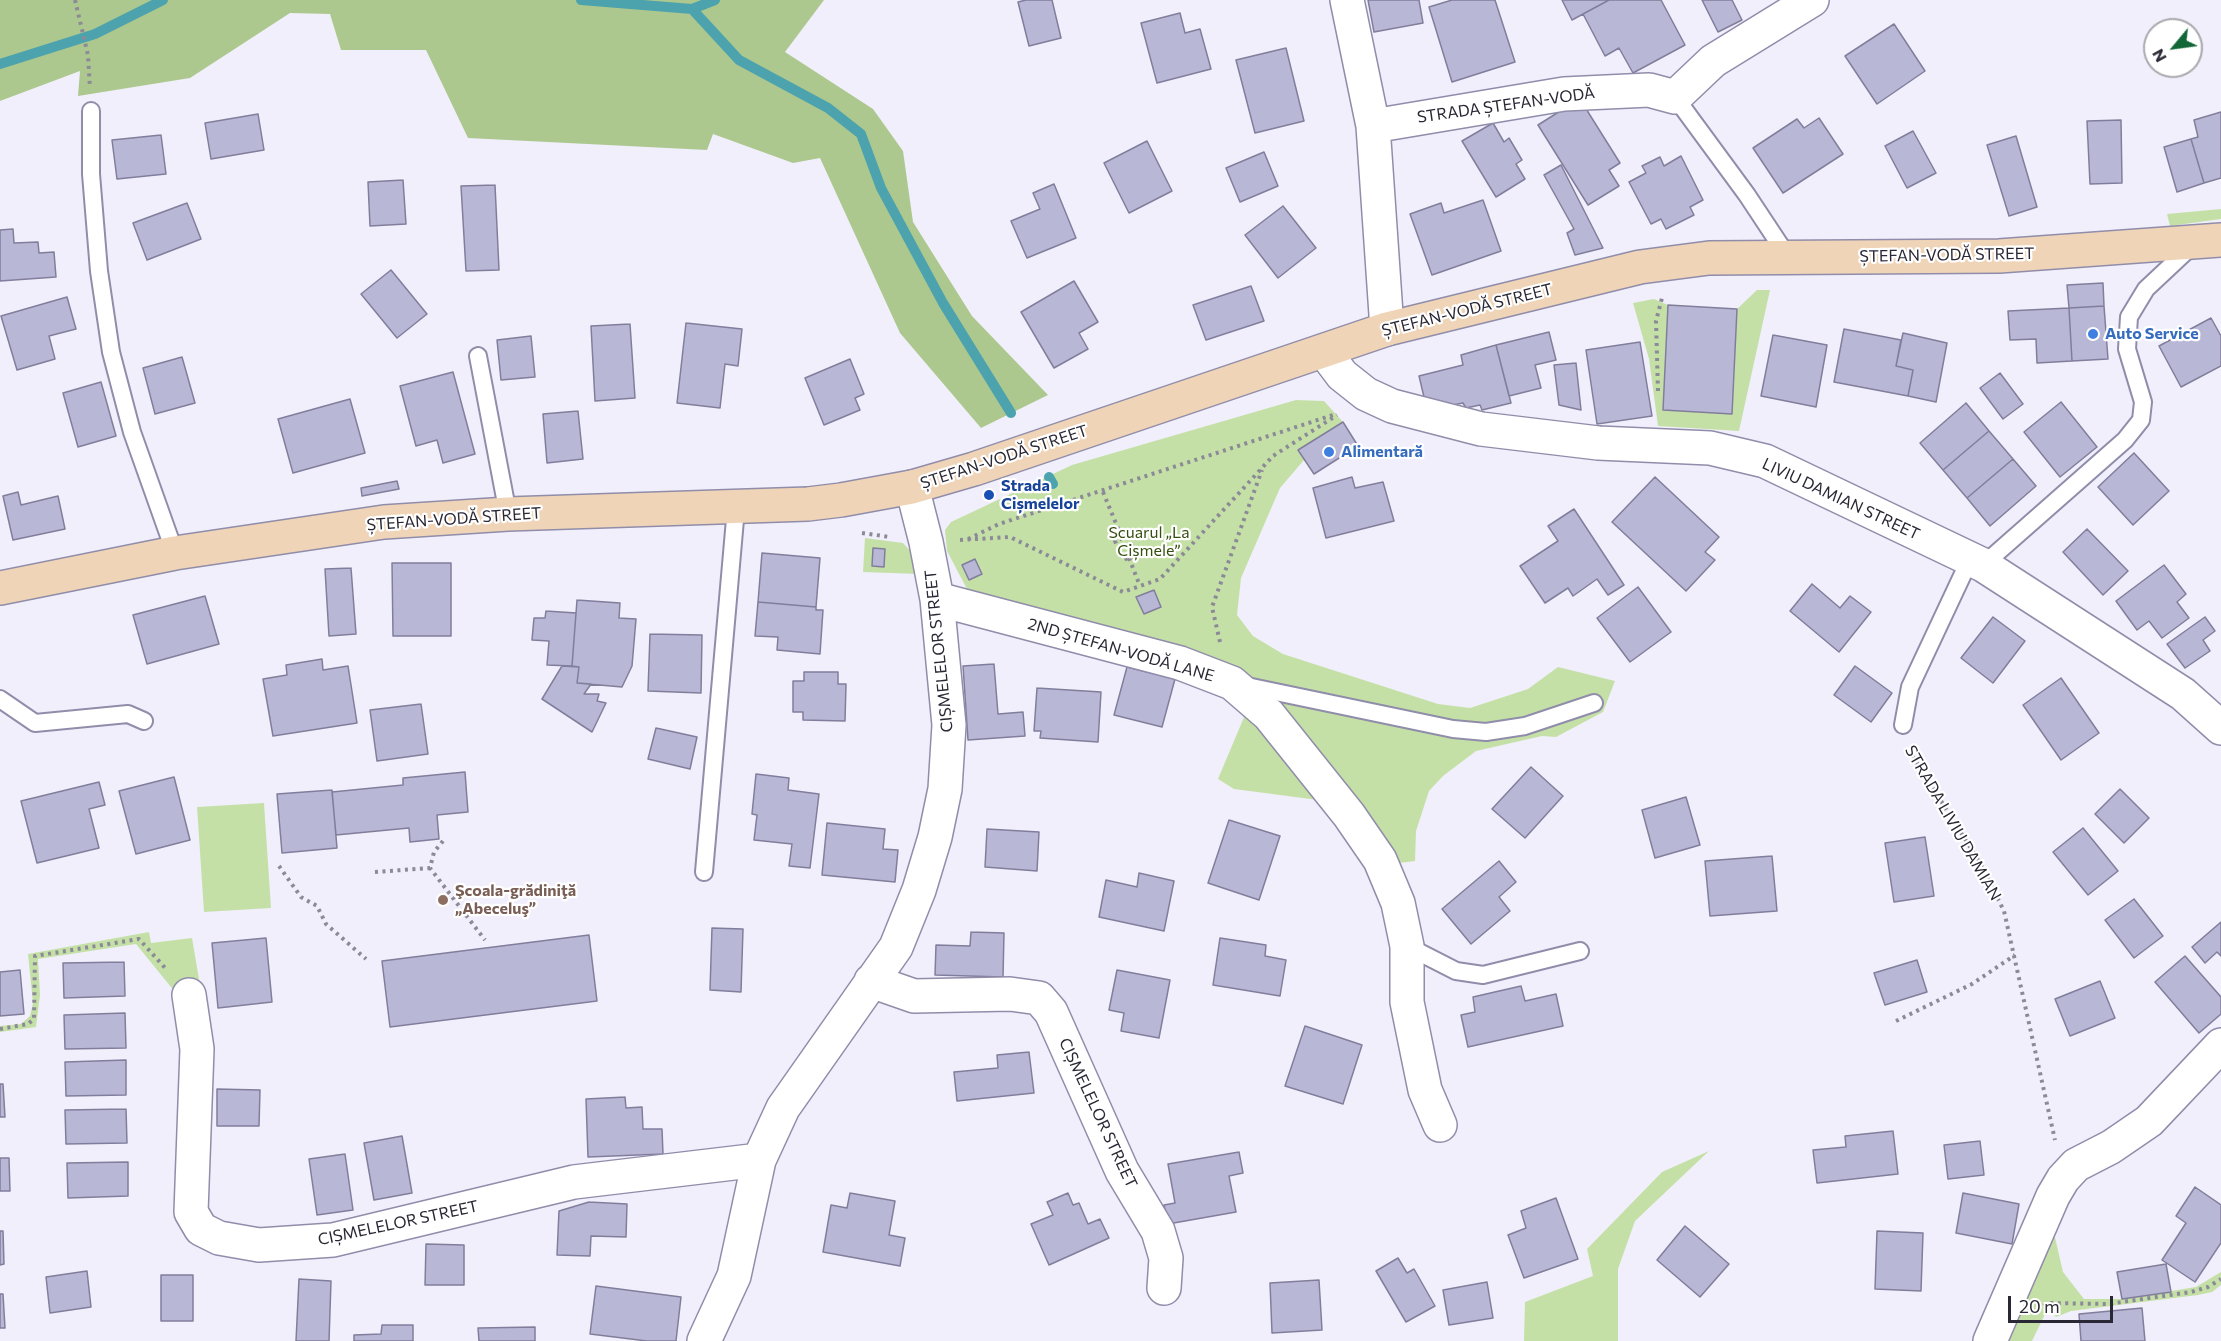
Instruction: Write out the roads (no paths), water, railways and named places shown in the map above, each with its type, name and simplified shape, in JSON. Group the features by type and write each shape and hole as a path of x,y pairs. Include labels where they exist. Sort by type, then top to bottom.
{"street":[{"path":"1347,0 1372,126 1387,329"},
{"path":"1675,97 1713,61 1812,0"},
{"name":"STRADA ȘTEFAN-VODĂ","path":"1372,126 1564,94 1649,90 1675,97"},
{"name":"ȘTEFAN-VODĂ STREET","path":"0,588 175,553 384,522 508,514 736,508 841,500 912,487 974,469 1387,329 1640,267 1709,258 1999,255 2209,241"},
{"name":"LIVIU DAMIAN STREET","path":"1324,351 1342,375 1366,394 1392,406 1481,429 1598,443 1710,448 1765,461 1977,562 2183,694 2221,728"},
{"name":"CIȘMELELOR STREET","path":"704,1341 734,1276 759,1160 783,1108 896,947 919,890 935,837 945,789 949,725 937,599 912,487"},
{"name":"2ND ȘTEFAN-VODĂ LANE","path":"937,599 1180,663 1233,682 1255,700 1287,734 1336,797 1380,860 1398,903 1407,946 1407,1002 1425,1090 1440,1125"},
{"name":"CIȘMELELOR STREET","path":"872,981 914,996 1010,994 1039,998 1051,1012 1122,1171 1158,1231 1166,1258 1164,1288"},
{"name":"CIȘMELELOR STREET","path":"189,995 197,1049 191,1212 201,1229 219,1238 259,1245 333,1240 574,1182 759,1160"},
{"path":"1990,1341 2063,1179 2076,1165 2111,1147 2149,1120 2221,1045"}],"lane":[{"path":"1675,97 1748,195 1788,257"},
{"path":"91,111 91,174 99,271 111,352 132,432 175,553"},
{"path":"1977,562 2125,440 2141,420 2143,402 2127,349 2129,317 2146,289 2209,241"},
{"path":"478,356 508,514"},
{"path":"704,872 736,508"},
{"name":"STRADA LIVIU DAMIAN","path":"1903,725 1910,687 1977,562"},
{"path":"1233,682 1453,729 1486,732 1525,726 1594,703"},
{"path":"0,699 18,714 35,723 128,714 144,721"},
{"path":"1407,946 1456,971 1484,975 1580,951"}],"waterway":[{"path":"0,64 95,34 163,0"},
{"path":"581,0 692,9 715,0"},
{"path":"692,9 739,60 828,108 861,134 881,188 943,303 1011,413"},
{"path":"1049,477 1053,484"}],"place":[{"name":"Auto Service","path":"2093,334"},
{"name":"Alimentară","path":"1329,452"},
{"name":"Strada Cișmelelor","path":"989,495"},
{"name":"Şcoala-grădiniţă „Abeceluş”","path":"443,900"}],"park label":[{"name":"Scuarul „La Cișmele”","path":"1149,542"}]}
